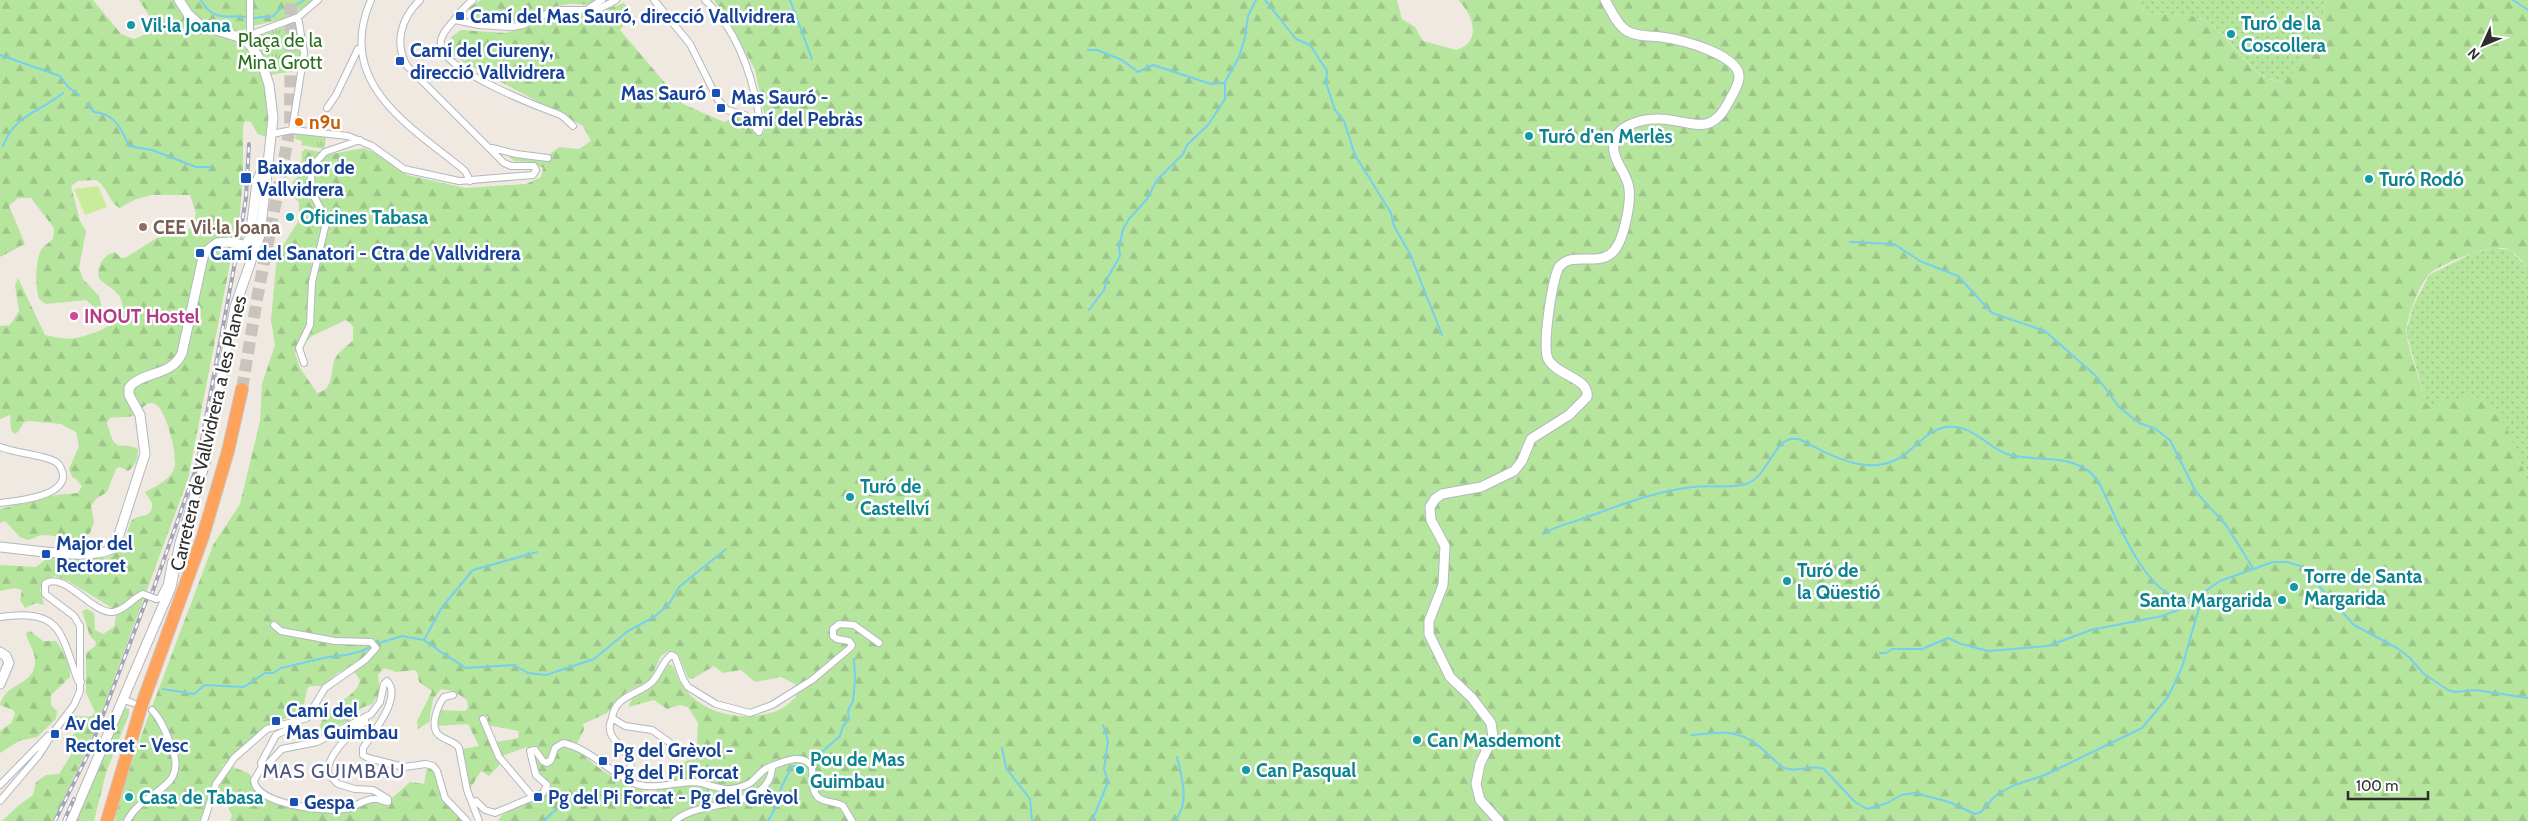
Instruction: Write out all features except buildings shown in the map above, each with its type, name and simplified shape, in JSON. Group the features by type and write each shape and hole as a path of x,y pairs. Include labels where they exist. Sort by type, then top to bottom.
{"highway":[{"path":"100,821 133,717 142,706 203,536 228,451 242,389"},
{"path":"107,821 121,759"}],"main road":[{"path":"178,0 188,14 200,25 246,36"},
{"path":"1499,821 1480,800 1476,784 1480,764 1493,738 1491,723 1472,698 1450,677 1429,634 1429,621 1443,585 1445,546 1431,520 1430,506 1442,494 1481,487 1514,471 1522,461 1532,439 1569,415 1587,397 1587,389 1582,383 1560,373 1553,366 1548,358 1545,342 1559,267 1571,259 1604,258 1612,254 1619,243 1630,197 1628,182 1614,150 1617,136 1630,124 1644,118 1702,125 1712,123 1723,113 1739,79 1738,71 1732,64 1706,49 1668,38 1635,35 1624,29 1605,0"},
{"name":"Carretera de Vallvidrera a les Planes","path":"71,821 122,699 169,594 176,561 205,463 235,307 258,243 272,134 269,85 258,56 246,36"},
{"path":"0,547 89,555 108,551 114,547 145,454 140,415 129,395 129,388 134,383 156,374 178,361 182,353 204,253 217,243 229,242 243,245 250,240 257,182 263,166 267,164"},
{"path":"0,652 6,656 9,663 0,684"}],"street":[{"path":"246,36 250,23 250,0"},
{"path":"246,36 289,21 301,15 318,0"},
{"path":"371,0 364,22 361,48 370,81 383,101 403,121 465,171 470,181"},
{"path":"272,134 292,130 348,136 372,146 404,168 450,180 470,181 530,176 535,173 535,168 532,165 507,165 412,73 403,59 399,45 400,34 411,10 420,0"},
{"path":"473,0 463,7 444,33 440,43 443,53 465,71 526,102 560,114 573,126"},
{"path":"588,8 602,0"},
{"path":"455,20 479,25 512,27 523,25 555,10 602,8 616,0"},
{"path":"654,0 690,44 714,94 727,110 745,115 758,132 760,125 755,90 747,66 717,11 705,0"},
{"path":"292,130 304,53 300,30 301,15"},
{"path":"327,108 336,95 358,49 361,48"},
{"path":"304,363 299,348 310,325 312,282 326,223 323,212 312,192 311,174 316,162 325,152 360,140"},
{"path":"490,147 516,154 548,158"},
{"path":"0,447 55,462 62,470 63,476 60,486 51,492 0,503"},
{"path":"0,785 54,730 76,702 81,682 80,626 74,616 45,594 45,584 51,581 60,583 96,606 109,611 122,609 143,594 156,600 162,597 171,562 176,561"},
{"path":"0,617 30,614 54,625 62,634 78,680 81,682"},
{"path":"626,779 631,763 624,750 609,733 609,726 617,706 631,693 651,683 665,660 672,655 676,659 684,682 690,688 713,703 750,713 772,705 812,680 850,648 852,645 850,641 833,636 833,629 839,624 854,625 879,643"},
{"path":"262,767 261,763 274,736 297,725 310,715 316,700 325,688 364,660 376,646 371,642 335,641 282,631 274,625"},
{"path":"365,717 365,722 351,732 328,765 328,774 338,784 376,791 388,799 388,802 374,798 345,809 329,810 285,803 268,797 255,786 254,779 262,767 265,767 285,748 317,742 340,728 365,717 378,706 384,684 388,681 391,690 389,706 363,748 363,755 368,758 404,766 426,764 433,766 437,771 445,798 467,821"},
{"path":"453,695 444,697 440,702 436,715 436,729 440,736 458,747 467,790 479,821"},
{"path":"122,699 142,706 162,725 177,764 176,772 168,783 147,798 127,821"},
{"path":"612,718 625,726 652,730 669,742"},
{"path":"483,719 499,757 533,797"},
{"path":"204,821 216,784 234,758 268,729 295,720 299,722"},
{"path":"0,801 39,756 54,730"},
{"path":"473,802 495,813 544,792 547,787 536,775 530,755 531,750 536,750 543,762 547,763 551,760 556,746 560,743 587,753 626,779 646,786 692,782 732,788 750,783 765,769 772,768 790,759 808,762 812,767 813,787 816,796 822,800 843,806 852,821"},
{"path":"675,821 698,808 741,800 753,795 762,787 772,768"}],"green space":[{"path":"0,0 93,0 121,34 134,39 148,33 154,23 139,0 313,0 290,15 247,28 240,33 259,68 266,87 269,108 268,128 266,137 258,134 251,122 245,121 243,126 243,177 240,212 188,479 91,741 53,821 2,821 33,795 36,782 46,775 59,774 71,755 63,738 75,734 71,721 72,718 92,716 95,712 86,693 86,653 95,646 96,642 90,636 82,611 87,609 94,613 95,630 103,634 114,627 117,611 68,581 54,576 47,580 40,589 44,605 36,603 25,608 20,600 22,590 14,588 0,591 0,565 36,567 50,556 106,558 112,556 123,543 132,520 149,514 151,511 152,503 145,492 169,477 174,469 175,455 167,424 163,414 155,404 147,404 131,416 110,418 107,425 114,442 138,449 138,456 135,464 128,471 120,467 116,469 107,492 96,499 91,506 94,522 90,533 84,537 73,539 43,535 28,540 20,537 5,521 0,523 0,509 56,495 78,493 82,486 72,477 69,469 79,446 76,432 61,424 29,421 24,422 18,432 14,434 11,430 10,415 0,419 0,326 10,325 19,311 15,285 18,278 45,335 72,339 92,334 109,326 121,315 123,307 119,296 99,278 100,265 104,258 115,252 121,258 125,258 157,238 187,231 193,226 196,213 190,195 151,195 134,200 120,208 96,180 78,181 71,186 80,221 86,231 79,268 83,279 99,296 102,308 100,312 86,300 46,304 39,299 36,281 38,261 41,250 53,239 54,228 31,198 18,198 9,206 25,244 0,257"},
{"path":"481,0 598,0 590,4 568,4 505,23 493,24 481,22 469,16 469,8"},
{"path":"714,0 1397,0 1402,19 1415,27 1423,41 1456,50 1470,41 1473,27 1468,13 1458,0 2139,0 2145,13 2185,15 2206,21 2261,74 2272,80 2283,82 2300,65 2312,45 2321,24 2326,0 2528,0 2528,268 2514,253 2508,249 2501,248 2467,255 2435,270 2425,278 2411,310 2406,331 2427,405 2474,396 2490,407 2506,426 2528,481 2528,821 498,821 509,810 540,798 551,787 550,782 541,774 527,747 502,756 497,742 518,738 519,731 487,725 488,716 480,717 501,763 489,776 481,771 470,789 462,749 479,746 468,724 437,726 439,710 465,711 468,708 467,700 453,691 441,689 433,699 429,722 418,729 417,721 432,691 419,682 418,674 415,670 396,672 384,668 378,675 380,692 372,704 361,708 348,721 323,731 320,728 322,720 327,713 353,693 358,687 360,680 355,673 348,669 339,672 323,686 310,686 307,689 303,710 265,728 223,765 200,821 115,821 119,799 147,720 213,545 240,504 260,421 262,384 275,345 271,320 277,255 299,220 299,202 289,193 289,189 301,171 302,152 305,149 332,154 364,148 376,153 407,175 465,188 526,184 541,177 543,168 530,162 514,161 507,155 549,155 559,147 579,149 591,141 583,126 458,59 449,49 451,37 461,30 505,33 566,16 595,13 624,3 632,14 620,30 683,104 724,122 735,117 741,118 758,135 763,134 766,123 755,70 728,20","holes":["346,320 353,326 353,340 336,357 330,383 323,391 317,393 300,368 295,353 312,336","668,651 679,656 688,678 692,679 714,666 723,673 741,670 755,682 781,677 795,684 796,697 781,709 768,714 755,716 726,714 700,703 689,694 673,666 669,664 656,681 632,699 628,707 654,700 667,709 680,705 688,707 698,723 697,744 702,750 697,757 679,766 670,784 656,791 644,791 621,782 598,767 588,760 576,745 584,730 583,724 607,713 626,692 650,680 661,656"]},
{"path":"2139,0 2326,0 2321,23 2307,55 2284,82 2272,80 2262,74 2206,21 2185,15 2145,13"},
{"name":"Plaça de la Mina Grott","path":"293,24 300,33 300,70 270,75 250,39"},
{"path":"296,133 326,137 324,149 301,145 302,141 295,139"},
{"path":"98,186 107,207 85,215 74,189"},
{"path":"2494,248 2510,250 2528,268 2528,481 2508,434 2497,415 2474,396 2427,406 2406,332 2413,307 2429,275 2471,254"},
{"path":"30,631 43,641 56,641 66,658 70,677 51,695 51,705 57,711 56,719 37,737 19,741 0,753 0,731 11,723 15,714 13,710 0,705 8,692 26,680 34,668 35,656 26,633"},
{"path":"122,707 129,709 129,714 106,773 94,821 74,821"},
{"path":"233,767 250,774 255,792 261,798 279,805 330,813 372,801 389,807 392,798 410,782 424,784 427,767 433,771 440,792 445,800 464,821 230,821 232,815 229,810 231,799 228,794 220,791 220,788 225,774"}],"waterway":[{"path":"201,0 210,12 215,15 248,17"},
{"path":"295,6 304,0"},
{"path":"790,0 812,59"},
{"path":"1089,310 1104,290 1108,277 1120,256 1119,247 1123,229 1129,219 1147,199 1157,180 1183,154 1187,145 1208,125 1225,99 1225,82 1239,57 1245,37 1248,16 1256,0"},
{"path":"1265,0 1296,39 1310,45 1327,71 1326,83 1335,110 1344,121 1355,155 1391,213 1394,226 1410,254 1442,335"},
{"path":"2513,0 2528,10"},
{"path":"253,18 273,16 281,8"},
{"path":"1088,50 1097,50 1122,60 1138,72 1153,65 1211,84 1224,83"},
{"path":"0,55 60,76 68,87 79,95"},
{"path":"3,146 8,135 21,120 63,93"},
{"path":"87,104 94,112 113,119 129,146 152,150 196,167 212,167"},
{"path":"1850,242 1894,244 1920,261 1958,276 1992,313 2045,331 2097,377 2119,407 2139,423 2154,428 2170,440 2196,492 2226,525 2253,568"},
{"path":"1543,534 1560,526 1653,495 1699,486 1743,485 1752,481 1760,474 1778,448 1784,442 1792,439 1801,440 1841,459 1869,465 1896,460 1926,436 1940,428 1955,427 1971,432 2007,454 2026,458 2065,461 2089,471 2100,486 2122,533 2138,561 2158,586 2169,594 2180,598 2189,598 2203,594"},
{"path":"425,641 465,668 514,665 528,673 546,675 594,659 628,631 654,617 669,604 679,587 726,549"},
{"path":"376,644 402,636 424,640 442,607 473,570 537,552"},
{"path":"1880,653 1886,653 1892,649 1922,649 1948,638 1961,644 1988,651 2048,646 2091,630 2162,616 2178,610 2220,581 2273,562 2287,562 2300,566 2354,625 2397,648 2409,657 2424,674 2448,690 2455,692 2476,690 2528,698"},
{"path":"1692,735 1707,733 1736,734 1755,743 1784,768 1794,770 1814,767 1824,769 1855,802 1867,809 1887,803 1901,795 1915,793 1949,802 1975,814 1981,812 1995,796 2012,786 2045,775 2142,728 2168,697 2182,667 2203,594"},
{"path":"163,689 194,694 205,685 244,687 265,673 273,673 281,668 362,651 372,646"},
{"path":"816,757 840,736 843,726 849,719 848,711 853,701 855,681 854,659"},
{"path":"1092,821 1108,782 1104,769 1108,741 1103,725"},
{"path":"1002,748 1006,768 1030,799 1032,821"},
{"path":"1175,821 1180,814 1184,798 1183,781 1177,757"},
{"path":"768,821 778,803 781,788 792,766 804,767"},
{"path":"544,821 553,812 567,803"}],"tunnel":[{"path":"242,389 257,299 290,128 291,0"}],"railway":[{"path":"239,240 246,198 249,144"},
{"path":"151,596 197,466 238,246"},
{"path":"55,821 89,752 147,598"},
{"path":"64,821 74,799"}],"place":[{"name":"Camí del Mas Sauró, direcció Vallvidrera","path":"460,16"},
{"name":"Vil·la Joana","path":"131,25"},
{"name":"Turó de la Coscollera","path":"2231,34"},
{"name":"Camí del Ciureny, direcció Vallvidrera","path":"400,61"},
{"name":"Mas Sauró","path":"716,93"},
{"name":"Mas Sauró - Camí del Pebràs","path":"721,108"},
{"name":"n9u","path":"299,122"},
{"name":"Turó d'en Merlès","path":"1529,136"},
{"name":"Baixador de Vallvidrera","path":"246,178"},
{"name":"Turó Rodó","path":"2369,179"},
{"name":"Oficines Tabasa","path":"290,217"},
{"name":"CEE Vil·la Joana","path":"143,227"},
{"name":"Camí del Sanatori - Ctra de Vallvidrera","path":"200,253"},
{"name":"INOUT Hostel","path":"74,316"},
{"name":"Turó de Castellví","path":"850,497"},
{"name":"Major del Rectoret","path":"46,554"},
{"name":"Turó de la Qüestió","path":"1787,581"},
{"name":"Torre de Santa Margarida","path":"2294,587"},
{"name":"Santa Margarida","path":"2282,600"},
{"name":"Camí del Mas Guimbau","path":"276,721"},
{"name":"Av del Rectoret - Vesc","path":"55,734"},
{"name":"Can Masdemont","path":"1417,740"},
{"name":"Pg del Grèvol - Pg del Pi Forcat","path":"603,761"},
{"name":"Pou de Mas Guimbau","path":"800,770"},
{"name":"Can Pasqual","path":"1246,770"},
{"name":"Casa de Tabasa","path":"129,797"},
{"name":"Pg del Pi Forcat - Pg del Grèvol","path":"538,797"},
{"name":"Gespa","path":"294,802"}],"district":[{"name":"MAS GUIMBAU","path":"334,771"}]}
